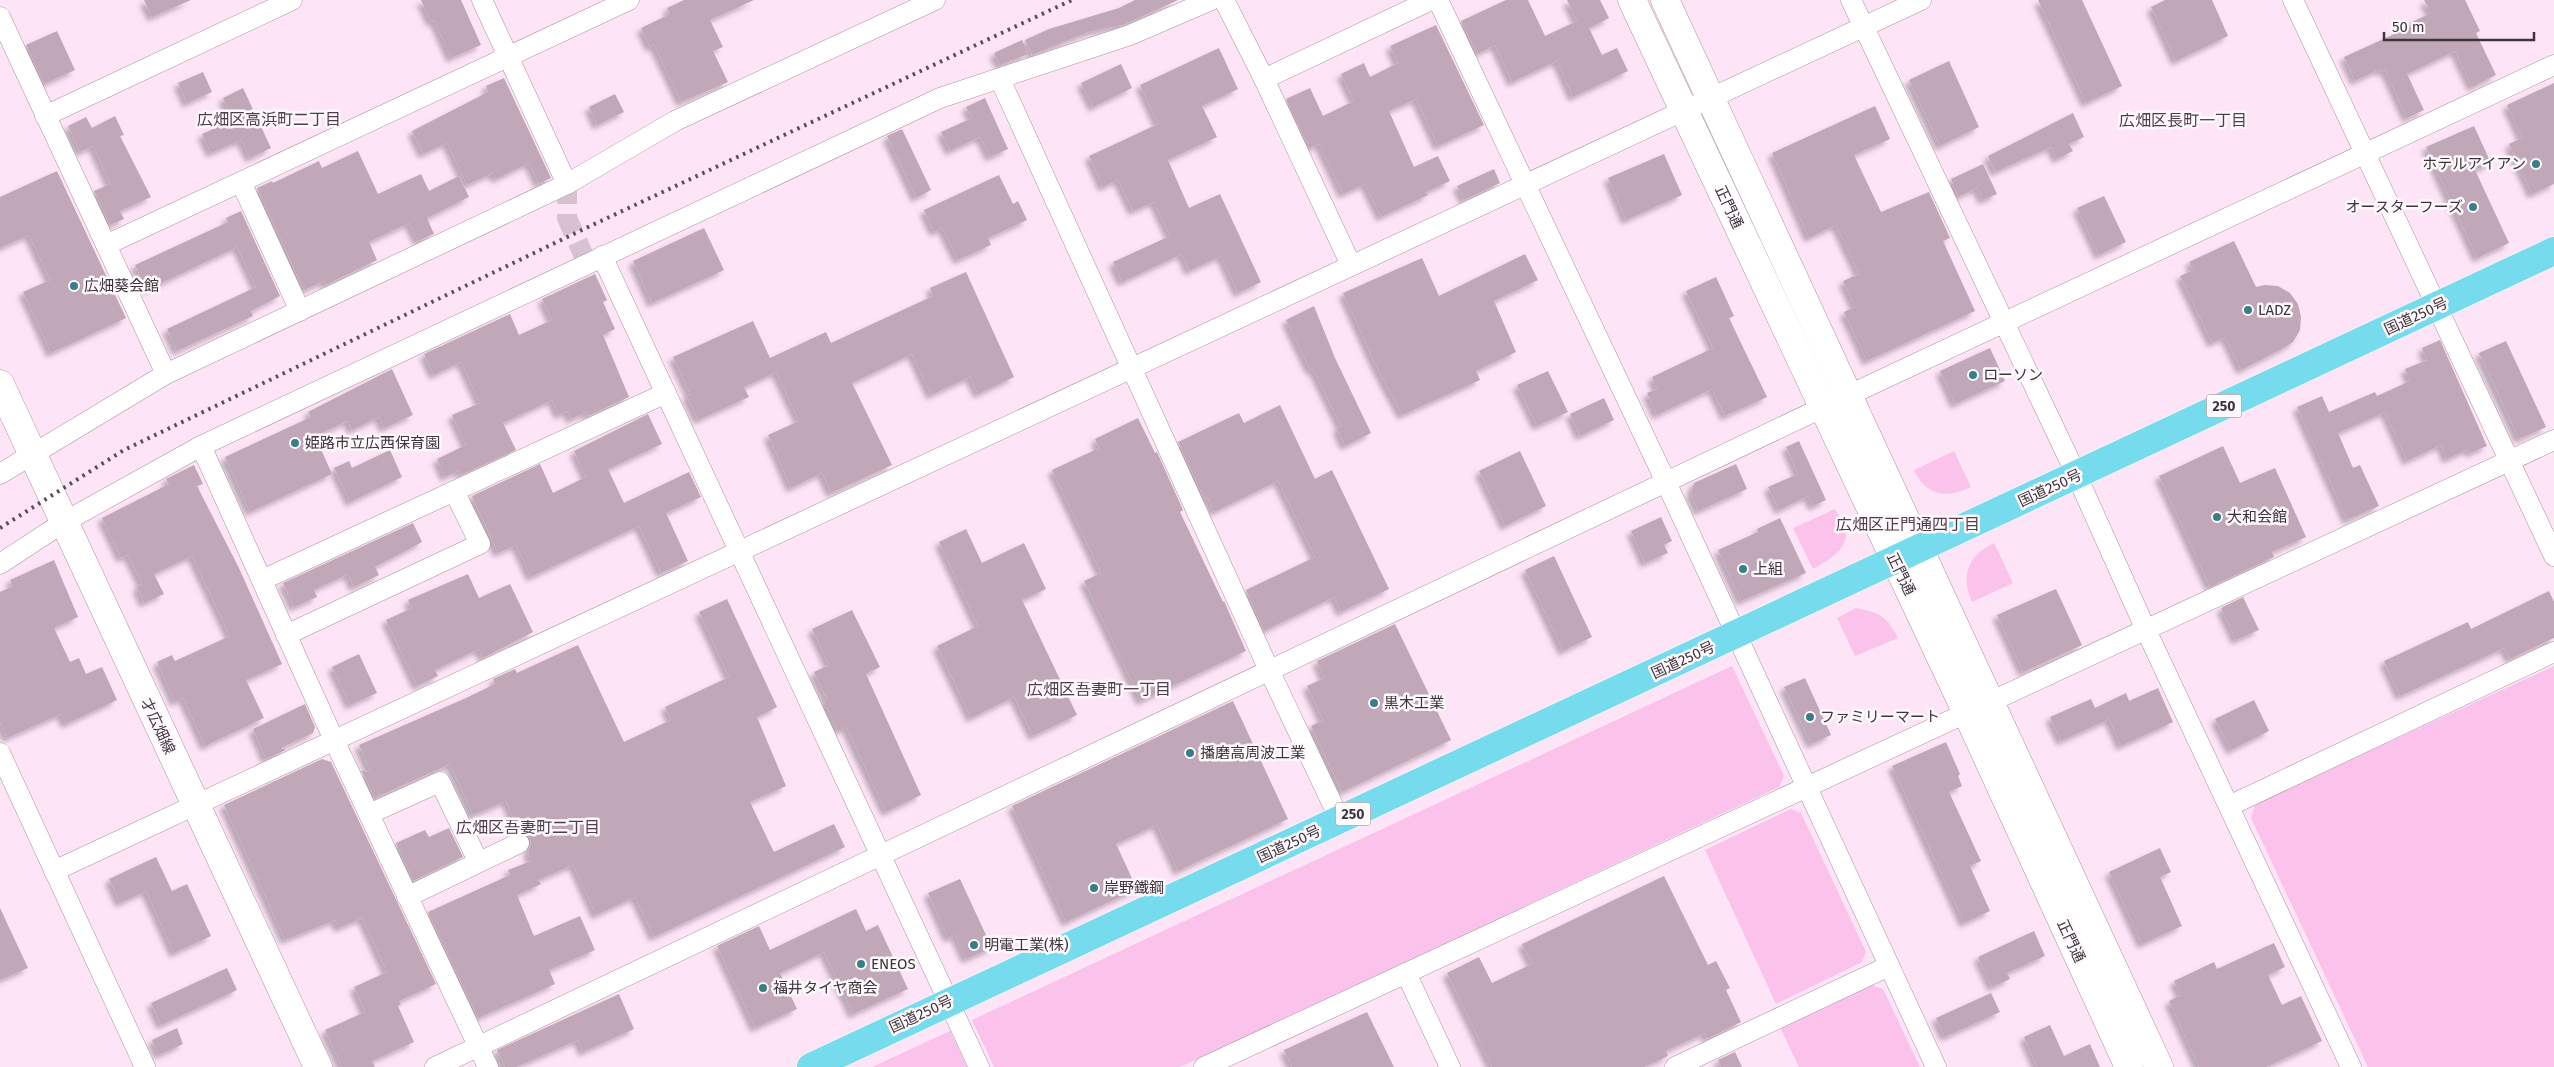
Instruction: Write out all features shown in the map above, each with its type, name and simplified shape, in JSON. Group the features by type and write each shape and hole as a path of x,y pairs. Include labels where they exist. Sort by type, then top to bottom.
{"highway":[{"name":"国道250号","path":"810,1067 2077,476 2554,251"}],"street":[{"path":"45,116 292,0"},
{"path":"482,0 567,184"},
{"path":"106,245 629,0"},
{"path":"0,474 166,374 567,184 675,121 935,0"},
{"path":"0,564 64,522 201,446 940,98 1130,35 1211,0"},
{"path":"1224,0 1264,79 1352,266"},
{"path":"1264,79 1431,0"},
{"path":"1438,0 1666,482 1735,636 1936,1067"},
{"name":"正門通","path":"1632,0 1894,560 1979,707 2159,1067"},
{"name":"正門通","path":"1665,0 1921,548 1979,707 2129,1067"},
{"path":"1851,0 2077,476 2146,630 2348,1066"},
{"path":"54,871 1921,0"},
{"path":"2293,0 2554,556"},
{"path":"0,17 166,374"},
{"path":"435,1067 1822,407 2554,65"},
{"path":"1000,79 1269,670 1340,820"},
{"path":"241,182 300,311"},
{"path":"602,256 979,1067"},
{"name":"才広畑線","path":"0,384 318,1067"},
{"path":"262,580 666,393"},
{"path":"1204,1067 2554,440"},
{"path":"201,446 334,740 488,1067"},
{"path":"286,635 480,544 454,491"},
{"path":"2229,806 2554,652"},
{"path":"0,753 145,1067"},
{"path":"369,814 440,782 478,861"},
{"path":"407,897 478,861 519,843"},
{"path":"1675,1067 1889,966"},
{"path":"1406,973 1450,1067"}],"shaded area":[{"path":"1954,451 1971,487 1962,491 1945,494 1931,490 1924,485 1914,470"},
{"path":"1835,509 1846,531 1844,544 1835,554 1813,569 1793,528"},
{"path":"1994,543 2013,583 1972,602 1967,584 1969,567 1972,560 1978,554"},
{"path":"1856,608 1882,617 1890,625 1898,638 1855,656 1837,618"},
{"path":"1732,666 1784,776 1779,787 1180,1067 994,1067 972,1020"},
{"path":"2554,666 2554,1067 2368,1067 2251,818 2255,804"},
{"path":"1791,809 1801,813 1866,952 1862,962 1776,1004 1705,850"},
{"path":"1872,985 1883,989 1920,1067 1799,1067 1780,1027"},
{"path":"950,1031 967,1067 872,1067"}],"building":[{"path":"144,0 191,0 152,17"},
{"path":"421,0 461,0 481,45 451,58 434,20 431,22"},
{"path":"684,0 754,0 710,20 723,47 713,51 728,82 681,102 654,45 650,47 641,28 670,14 667,8"},
{"path":"1135,0 1178,0 1126,24 1088,32 1032,55 1025,40 1049,29 1119,8"},
{"path":"1506,0 1528,0 1545,36 1577,21 1567,0 1600,0 1609,18 1589,28 1602,55 1617,48 1628,71 1573,97 1557,61 1512,82 1495,45 1477,54 1461,21"},
{"path":"2038,0 2082,0 2122,86 2086,103"},
{"path":"2165,0 2212,0 2228,36 2176,61 2151,7"},
{"path":"2424,0 2465,0 2480,31 2476,33 2496,75 2472,87 2455,51 2407,74 2424,110 2407,118 2385,70 2381,72 2380,69 2355,81 2344,57 2412,26 2410,23 2431,13"},
{"path":"1436,25 1484,125 1438,146 1416,99 1389,111 1414,167 1438,156 1450,181 1426,192 1428,195 1381,217 1365,184 1343,194 1319,144 1309,148 1286,99 1310,88 1323,116 1354,101 1341,74 1364,63 1370,77 1398,63 1390,46"},
{"path":"57,31 75,70 44,84 26,45"},
{"path":"1022,40 1028,54 1000,65 994,53"},
{"path":"1219,48 1238,89 1202,106 1217,137 1168,160 1189,208 1220,194 1261,282 1238,293 1221,256 1189,271 1182,254 1122,282 1113,262 1170,236 1154,202 1133,211 1118,180 1103,187 1089,156 1158,124 1140,85"},
{"path":"1949,61 1979,127 1940,146 1909,80"},
{"path":"1121,64 1132,88 1093,107 1081,83"},
{"path":"203,72 212,92 187,103 178,83"},
{"path":"504,78 551,178 539,184 529,163 496,179 493,173 467,185 447,143 423,154 412,131 488,92 486,86"},
{"path":"2554,83 2554,184 2532,194 2509,144 2522,138 2507,105"},
{"path":"243,88 271,148 250,158 241,140 211,153 202,134 233,120 223,98"},
{"path":"615,94 624,112 597,125 589,107"},
{"path":"985,98 1008,149 990,157 980,137 950,151 941,132 972,118 966,107"},
{"path":"1875,106 1890,139 1854,155 1881,212 1929,192 1950,238 1943,241 1975,311 1867,361 1844,312 1855,307 1843,281 1859,274 1836,225 1809,238 1772,153"},
{"path":"2073,113 2084,137 2069,144 2073,151 2057,159 2051,147 1995,172 1988,156"},
{"path":"115,116 124,135 120,136 151,197 120,211 124,219 110,225 94,191 110,184 93,146 80,152 68,126 86,117 92,128"},
{"name":"オースターフーズ","path":"2474,126 2491,163 2475,170 2509,243 2477,258 2426,147"},
{"path":"902,129 931,190 916,198 887,136"},
{"path":"358,151 378,194 421,174 429,191 459,176 469,197 427,218 434,234 418,241 409,223 369,242 377,260 326,285 324,281 304,290 257,188 272,181 273,183 319,161 322,168"},
{"path":"1664,154 1682,195 1626,220 1608,178"},
{"path":"1983,164 1997,194 1983,200 1977,188 1958,197 1951,179"},
{"path":"1494,169 1500,183 1464,200 1457,186"},
{"name":"広畑葵会館","path":"57,171 126,318 51,353 23,292 50,280 29,235 0,248 0,197"},
{"path":"999,175 1013,204 1018,201 1027,220 988,238 991,245 958,260 942,228 934,232 924,210"},
{"path":"2104,196 2126,242 2099,255 2077,208"},
{"path":"241,211 280,296 251,311 253,316 177,351 167,329 256,287 237,247 147,290 135,265 228,222 226,218"},
{"path":"704,228 724,270 652,303 633,261"},
{"name":"LADZ","path":"2234,241 2256,287 2265,285 2278,286 2290,293 2298,304 2301,317 2300,330 2293,342 2241,370 2225,337 2212,343 2180,276 2193,270 2189,262"},
{"path":"1525,254 1538,280 1494,301 1516,352 1476,371 1480,380 1402,415 1376,366 1343,293 1422,258 1439,296"},
{"path":"966,272 1014,377 978,394 970,377 931,395 912,354 852,383 892,465 831,493 822,473 791,488 768,435 799,421 776,372 744,387 749,397 698,420 687,396 690,394 673,357 753,321 770,358 826,332 831,343 933,296 930,288"},
{"path":"595,274 607,300 603,302 615,329 603,335 629,397 588,416 587,412 571,419 567,411 559,415 552,400 503,423 516,450 461,475 459,470 445,477 437,459 466,445 452,415 480,403 461,362 434,375 424,354 510,314 519,335 552,320 542,299"},
{"path":"1716,277 1734,316 1729,318 1767,397 1725,416 1712,389 1657,415 1647,393 1657,389 1652,377 1713,348 1686,291"},
{"path":"1314,306 1335,358 1371,433 1345,446 1337,428 1341,426 1313,369 1310,370 1286,320"},
{"path":"2440,340 2487,446 2470,453 2469,449 2447,459 2441,445 2407,461 2385,412 2338,433 2353,468 2360,465 2379,506 2347,520 2297,407 2322,396 2329,412 2375,392 2377,396 2410,381 2405,369 2427,360 2422,348"},
{"path":"2506,341 2546,427 2519,439 2479,353"},
{"path":"1990,348 2005,381 1955,404 1940,371"},
{"path":"392,369 413,415 384,428 379,417 352,430 348,421 315,436 332,474 250,512 225,457 311,417 308,412"},
{"path":"1548,371 1568,412 1537,426 1517,385"},
{"path":"1604,398 1614,420 1580,436 1570,414"},
{"path":"1280,405 1315,479 1332,470 1389,589 1341,612 1334,597 1264,631 1246,590 1315,557 1278,481 1214,512 1208,498 1205,500 1178,442 1239,413 1244,423"},
{"path":"648,414 662,444 608,469 624,503 689,472 701,497 666,513 688,561 661,573 639,526 531,577 516,545 498,553 472,496 540,464 553,493 586,477 574,451"},
{"path":"1138,418 1155,453 1157,452 1183,510 1180,512 1224,601 1246,651 1141,701 1084,581 1101,573 1052,470 1099,448 1095,439"},
{"path":"1799,441 1826,500 1813,506 1808,496 1779,510 1768,487 1798,474 1786,447"},
{"name":"大和会館","path":"2223,446 2240,483 2275,468 2306,537 2272,552 2274,557 2210,587 2159,476"},
{"path":"390,450 402,477 350,502 334,468 349,461 352,468"},
{"path":"1520,451 1546,506 1505,526 1479,471"},
{"path":"1736,464 1747,489 1698,511 1691,494 1694,483"},
{"path":"194,465 203,484 197,486 239,568 282,664 246,680 264,718 205,746 183,698 175,702 157,662 172,655 175,661 230,636 192,556 154,574 164,594 144,603 137,587 142,584 128,555 121,558 102,518 169,484 166,479"},
{"path":"1661,517 1672,541 1664,545 1668,553 1645,563 1631,531"},
{"path":"1780,518 1806,573 1741,601 1718,550 1758,532 1757,529"},
{"path":"413,523 422,542 375,567 379,575 354,587 348,574 314,590 317,597 294,607 283,583"},
{"path":"966,529 982,563 1024,543 1046,589 1022,600 1077,715 1033,736 1014,697 971,718 937,646 978,626 939,542"},
{"path":"1554,556 1592,637 1563,651 1525,570"},
{"path":"54,560 78,617 54,628 70,662 79,658 86,674 102,667 117,700 66,724 61,714 7,738 0,722 0,592 13,586 10,580"},
{"path":"468,574 479,598 510,584 533,632 483,658 479,649 435,670 438,676 417,686 386,620 412,608 408,600"},
{"path":"2056,589 2082,645 2023,672 1997,615"},
{"path":"2549,591 2554,602 2554,638 2510,659 2504,648 2400,696 2384,661 2468,622 2471,629"},
{"path":"2243,597 2259,630 2236,640 2221,608"},
{"path":"727,599 777,707 757,717 786,786 750,802 774,852 834,824 845,847 654,937 635,897 596,915 573,865 538,880 541,884 517,895 534,936 580,916 595,950 549,970 555,984 478,1018 428,912 510,875 508,870 531,861 528,851 531,844 530,838 525,833 519,831 506,801 473,815 450,764 375,798 361,770 371,773 359,745 495,684 493,679 515,669 517,673 578,645 624,742 671,720 665,707 729,677 699,612"},
{"path":"852,610 880,667 866,674 921,795 886,812 846,727 838,731 824,701 827,700 814,672 829,665 812,629"},
{"name":"黒木工業","path":"1395,624 1451,740 1342,792 1311,726 1323,720 1307,686 1324,678 1317,661"},
{"path":"359,654 377,693 350,705 332,667"},
{"path":"1805,678 1831,735 1811,744 1784,687"},
{"path":"2158,688 2173,722 2121,746 2109,719 2061,741 2050,717 2091,699 2095,708 2126,693 2129,701"},
{"path":"2254,700 2269,731 2231,750 2215,719"},
{"name":"播磨高周波工業","path":"1233,701 1288,819 1178,871 1157,825 1116,844 1137,889 1066,922 1012,806"},
{"path":"305,704 315,727 313,733 281,748 286,750 266,759 253,729"},
{"path":"1946,742 1960,774 1958,776 1962,786 1949,792 1981,861 1970,866 1990,911 1964,923 1892,766"},
{"path":"322,759 331,762 436,984 399,1001 401,1004 398,1006 414,1042 372,1061 375,1067 342,1067 325,1030 365,1012 354,987 387,972 362,918 339,928 335,920 285,940 224,805"},
{"path":"449,828 463,857 413,881 396,843 425,830 429,837"},
{"path":"2160,848 2171,872 2160,877 2182,926 2142,944 2109,872"},
{"path":"156,857 172,891 187,884 211,936 174,953 146,891 120,903 109,879"},
{"path":"1664,876 1708,965 1716,961 1730,988 1726,990 1741,1022 1707,1039 1705,1033 1666,1051 1668,1056 1644,1067 1492,1067 1447,973 1479,957 1492,983 1532,964 1522,944"},
{"path":"960,879 992,948 966,959 955,935 948,938 928,893"},
{"path":"0,908 28,968 0,980"},
{"path":"856,909 866,931 878,925 908,989 853,1014 824,952 780,973 797,1009 755,1028 717,946 759,926 770,950"},
{"path":"2034,931 2045,956 2007,973 2010,979 1992,987 1978,957"},
{"path":"2274,943 2285,967 2268,975 2282,1005 2301,996 2322,1041 2266,1067 2199,1067 2169,1001 2181,995 2174,981 2214,962 2217,969"},
{"path":"227,968 237,990 161,1025 151,1003"},
{"path":"1991,993 2000,1012 1945,1037 1936,1018"},
{"path":"619,994 634,1029 583,1052 578,1040 516,1067 505,1067 497,1050"},
{"path":"1367,1012 1394,1067 1292,1067 1284,1050"},
{"path":"2050,1025 2064,1056 2090,1044 2100,1067 2037,1067 2024,1037"},
{"path":"177,1028 183,1044 159,1055 152,1040"},
{"path":"1735,1052 1742,1067 1721,1067 1718,1060"}],"tunnel":[{"path":"567,184 567,218 587,263"}],"railway":[{"path":"0,528 124,450 586,228 1072,0"}],"place":[{"name":"ホテルアイアン","path":"2536,164"},
{"name":"オースターフーズ","path":"2473,207"},
{"name":"広畑葵会館","path":"74,286"},
{"name":"LADZ","path":"2248,310"},
{"name":"ローソン","path":"1973,375"},
{"name":"姫路市立広西保育園","path":"295,443"},
{"name":"大和会館","path":"2217,517"},
{"name":"上組","path":"1743,569"},
{"name":"黒木工業","path":"1374,703"},
{"name":"ファミリーマート","path":"1810,717"},
{"name":"播磨高周波工業","path":"1190,753"},
{"name":"岸野鐵鋼","path":"1094,888"},
{"name":"明電工業(株)","path":"974,945"},
{"name":"ENEOS","path":"861,964"},
{"name":"福井タイヤ商会","path":"763,988"}],"district":[{"name":"広畑区高浜町二丁目","path":"269,119"},
{"name":"広畑区長町一丁目","path":"2183,120"},
{"name":"広畑区正門通四丁目","path":"1908,524"},
{"name":"広畑区吾妻町一丁目","path":"1099,689"},
{"name":"広畑区吾妻町二丁目","path":"528,827"}]}
